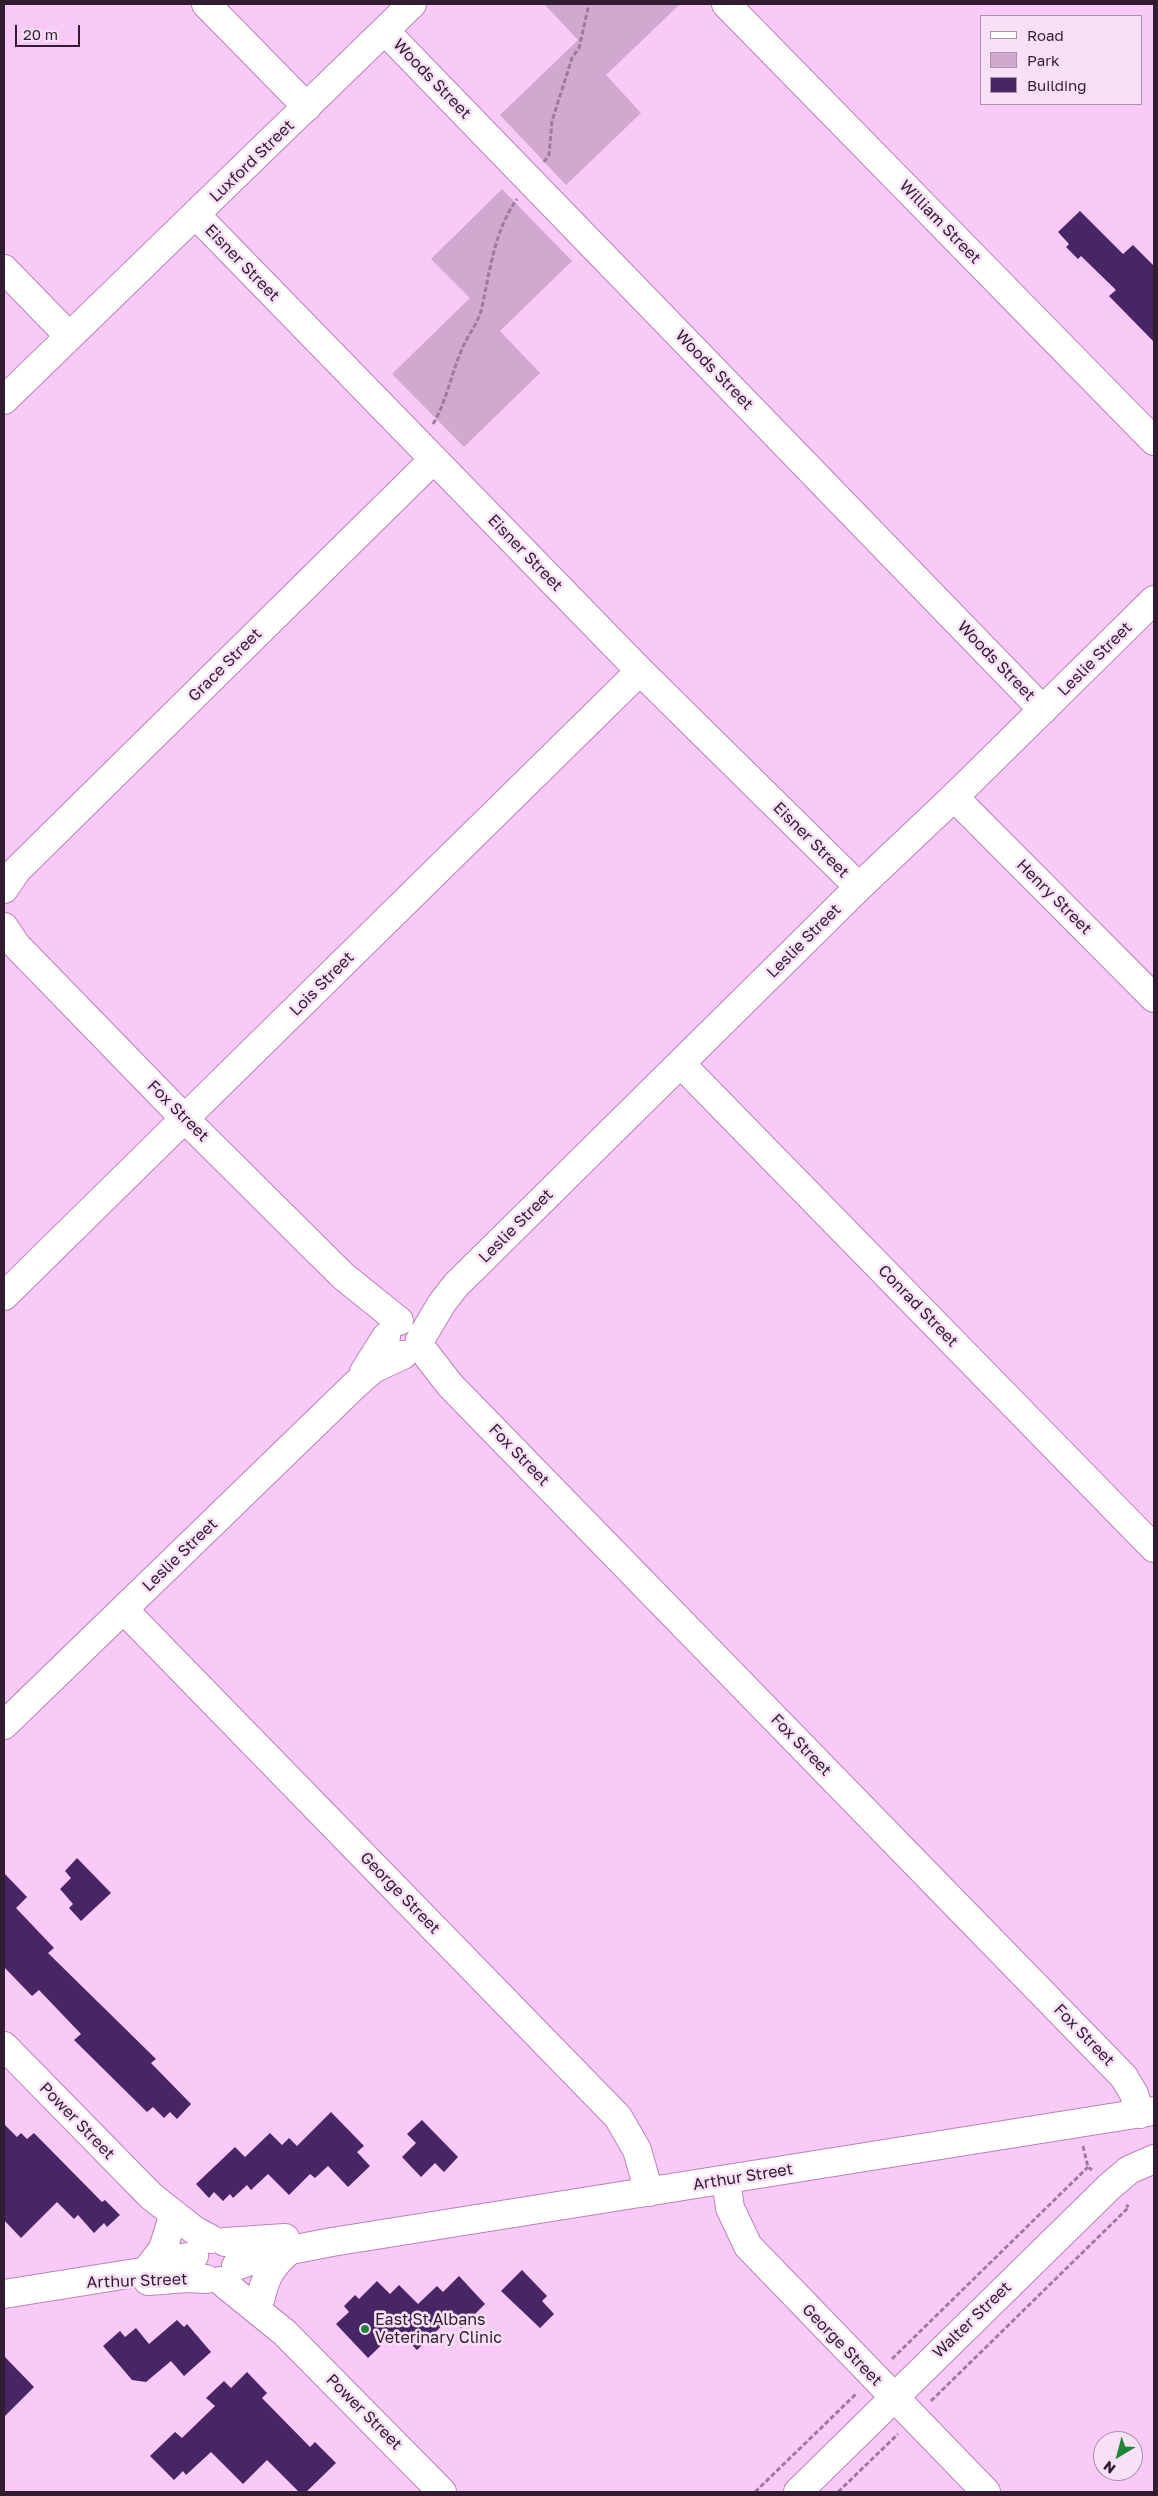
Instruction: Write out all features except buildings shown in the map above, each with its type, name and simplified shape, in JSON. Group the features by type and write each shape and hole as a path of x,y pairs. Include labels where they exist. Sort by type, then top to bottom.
{"street":[{"path":"206,4 307,107"},
{"name":"Luxford Street","path":"4,400 412,4"},
{"name":"William Street","path":"726,4 1154,441"},
{"name":"Woods Street","path":"385,30 1043,710"},
{"name":"Eisner Street","path":"196,215 640,671 858,886"},
{"path":"4,269 69,336"},
{"name":"Grace Street","path":"8,879 433,460"},
{"name":"Leslie Street","path":"4,1725 403,1338 421,1312 456,1285 681,1064 858,886 954,797 1154,600"},
{"name":"Lois Street","path":"4,1296 640,671"},
{"name":"Henry Street","path":"954,797 1154,998"},
{"name":"Fox Street","path":"8,936 185,1119 450,1385 1124,2077 1147,2112"},
{"name":"Conrad Street","path":"681,1064 1154,1548"},
{"name":"George Street","path":"124,1610 618,2116 637,2150 649,2192"},
{"name":"Power Street","path":"4,2046 151,2196 194,2230 215,2261 246,2279 261,2297 285,2333"},
{"name":"Arthur Street","path":"4,2294 146,2270 289,2251 332,2242 1147,2112"},
{"name":"Walter Street","path":"798,2492 1109,2186 1129,2170 1154,2159"},
{"name":"George Street","path":"726,2180 730,2208 748,2246 986,2492"},
{"name":"Power Street","path":"151,2196 171,2223 215,2261 442,2492"},
{"path":"146,2270 162,2249 171,2223"},
{"name":"Arthur Street","path":"69,2284 188,2278 215,2261 293,2237 332,2242"},
{"path":"261,2297 265,2282 274,2264 289,2251"}],"path":[{"path":"433,424 444,401 462,348 480,312 490,258 497,237 515,202 549,155 552,121 572,58 579,48 589,4"},
{"path":"838,2492 1129,2208 1088,2167 1078,2124"},
{"path":"755,2492 1088,2167"}],"green space":[{"path":"544,4 680,4 606,75 641,113 566,185 500,115 578,40"},
{"path":"502,189 572,261 500,331 540,373 464,447 392,374 470,298 431,259"}],"place":[{"name":"East St Albans Veterinary Clinic","path":"365,2329"}]}
